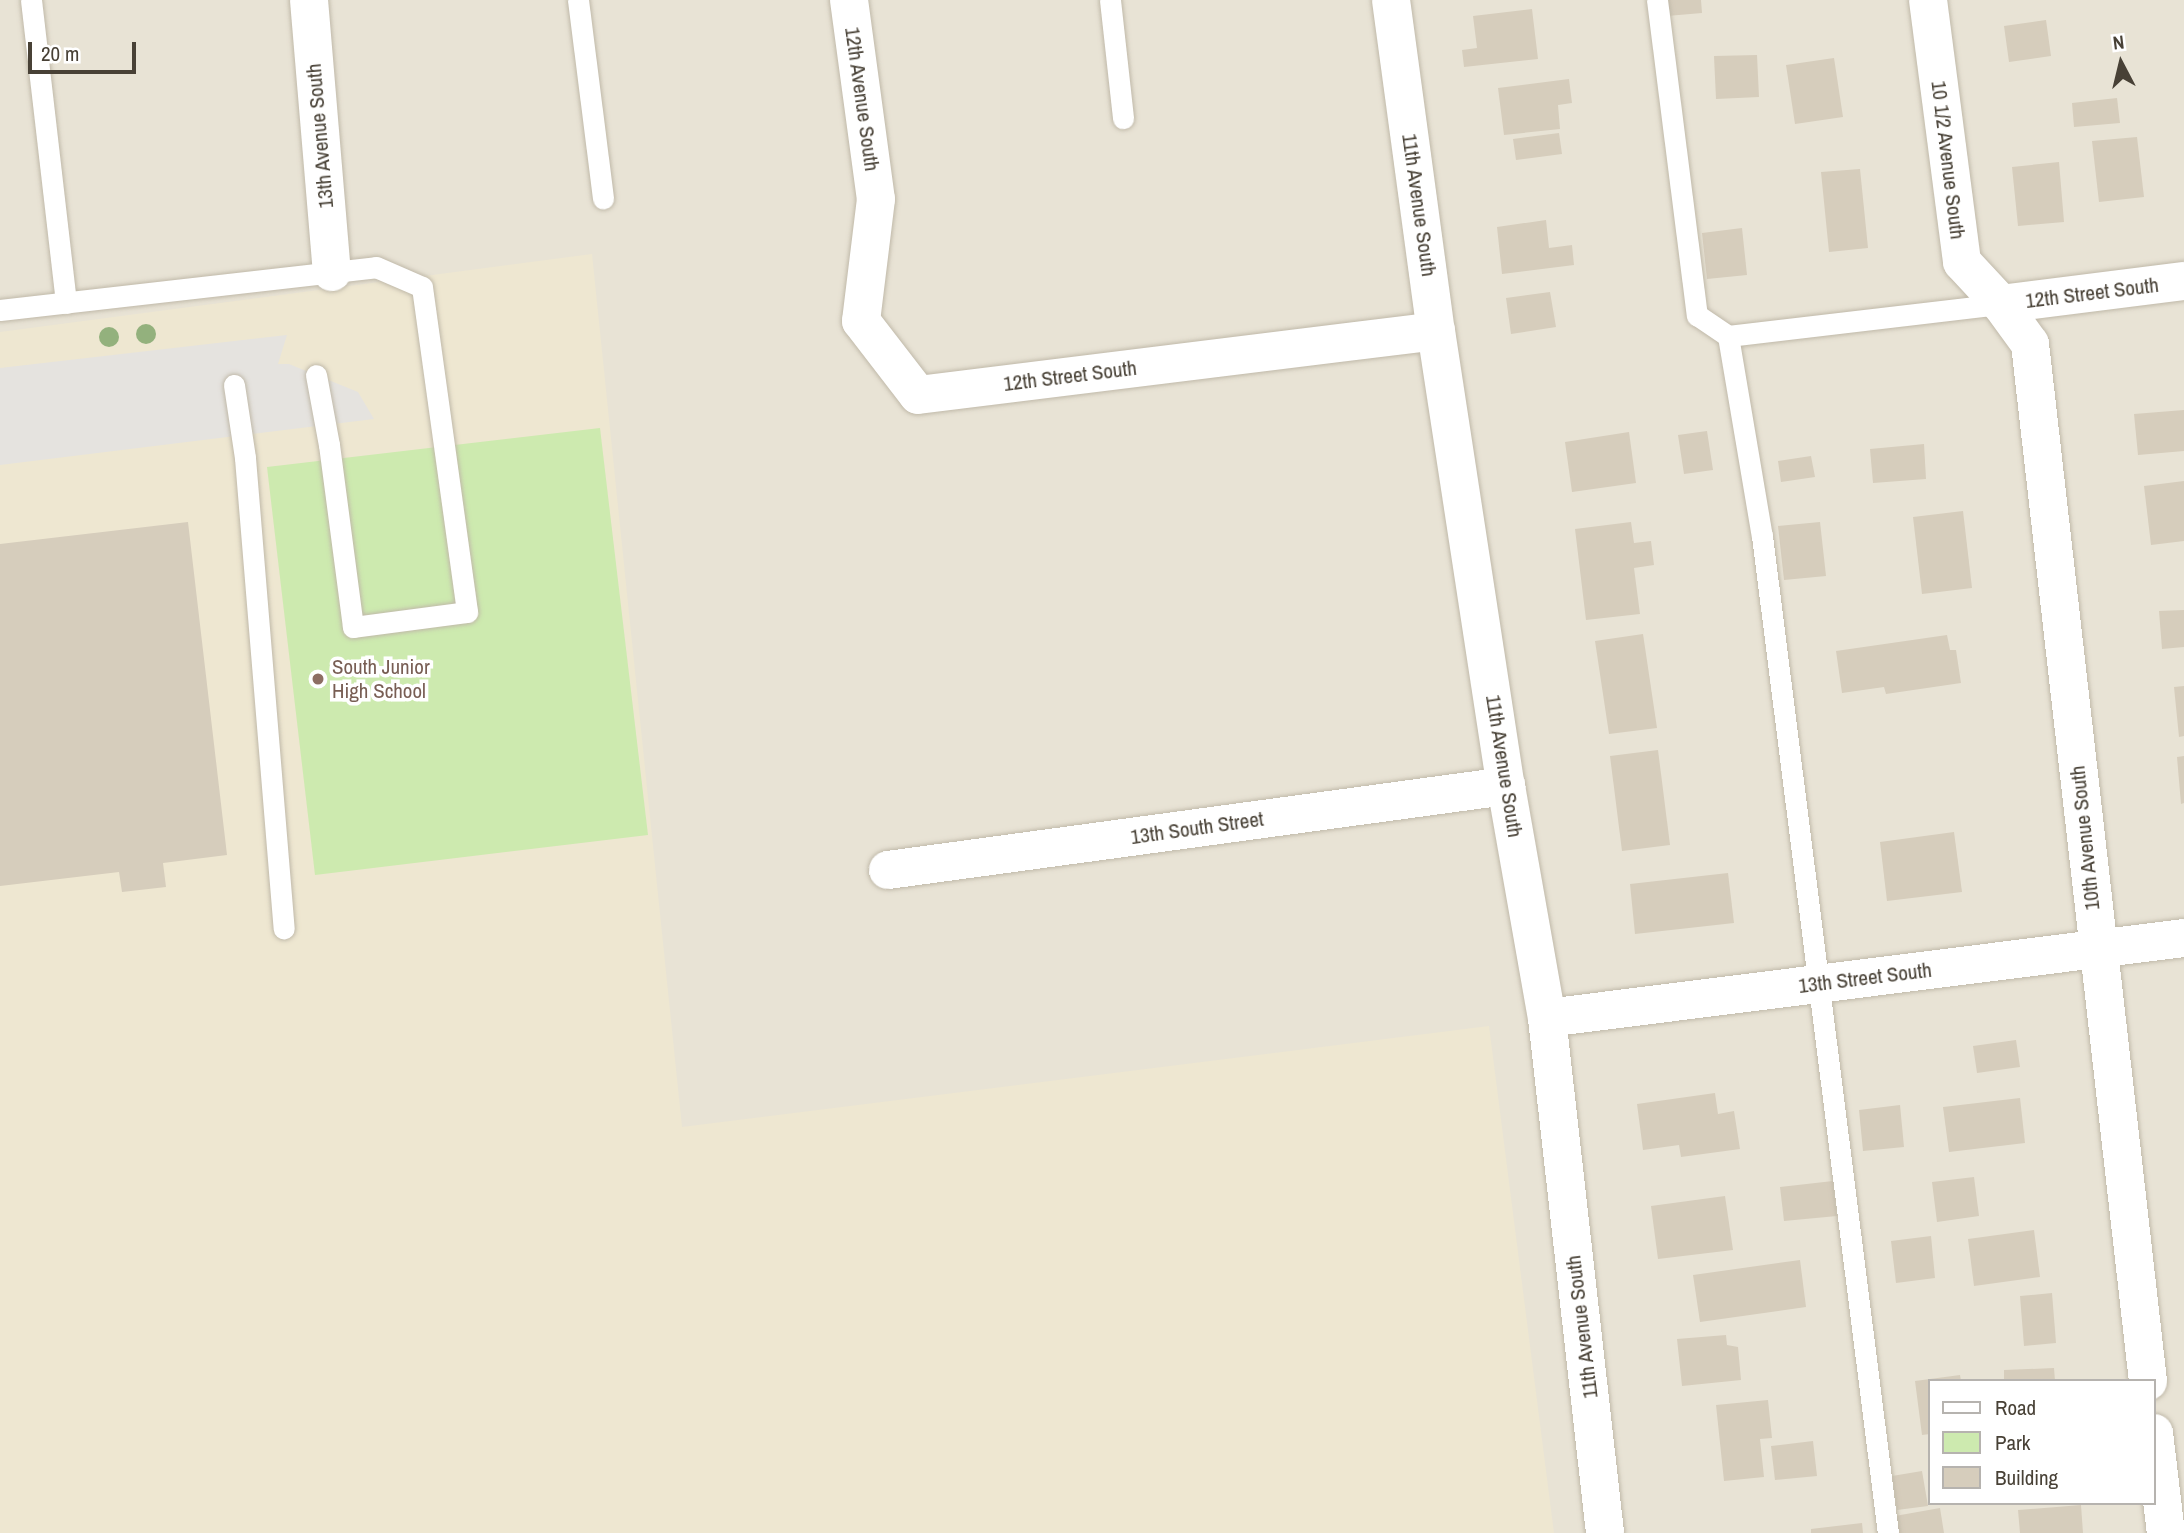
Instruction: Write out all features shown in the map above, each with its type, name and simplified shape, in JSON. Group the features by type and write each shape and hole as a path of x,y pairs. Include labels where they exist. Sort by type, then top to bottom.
{"street":[{"name":"13th Avenue South","path":"309,0 332,272"},
{"name":"12th Avenue South","path":"849,0 876,199"},
{"name":"11th Avenue South","path":"1391,0 1436,331 1506,786 1546,1018 1605,1533"},
{"name":"10 1/2 Avenue South","path":"1928,0 1962,262 2001,304"},
{"name":"12th Street South","path":"876,199 861,321 918,395 1436,331"},
{"name":"12th Street South","path":"2001,304 2184,281"},
{"name":"10th Avenue South","path":"2001,304 2030,344 2148,1379"},
{"name":"13th South Street","path":"888,870 1506,786"},
{"name":"13th Street South","path":"1546,1018 2184,938"},
{"path":"2156,1450 2166,1533"}],"lane":[{"path":"31,0 66,303"},
{"path":"578,0 603,198"},
{"path":"1110,0 1123,118"},
{"path":"1657,0 1697,315 1728,335 2001,304"},
{"path":"0,310 376,267 422,287 467,612 353,627 329,444 316,375"},
{"path":"1728,335 1762,536 1821,984 1888,1533"},
{"path":"234,386 245,458 284,928"}],"shaded area":[{"path":"0,0 2184,0 2184,1533 0,1533"},
{"name":"South Junior High School","path":"592,254 682,1127 1489,1026 1554,1533 0,1533 0,332"},
{"path":"287,335 278,364 289,364 358,392 374,419 0,465 0,368"}],"green space":[{"path":"600,428 648,835 315,875 267,467"}],"building":[{"path":"1665,0 1701,0 1702,13 1667,16"},
{"path":"1532,9 1538,59 1464,67 1462,50 1477,48 1473,16"},
{"path":"2046,20 2051,56 2009,62 2004,26"},
{"path":"1757,55 1759,97 1716,99 1714,56"},
{"path":"1834,58 1843,117 1795,124 1786,65"},
{"path":"1569,79 1572,103 1558,105 1560,129 1504,135 1498,88"},
{"path":"2117,98 2120,123 2074,127 2072,103"},
{"path":"1559,133 1562,154 1516,160 1513,139"},
{"path":"2137,137 2144,197 2099,202 2092,141"},
{"path":"2059,162 2064,222 2018,226 2012,167"},
{"path":"1860,169 1868,248 1829,252 1821,172"},
{"path":"1546,220 1549,248 1572,245 1574,265 1502,274 1497,227"},
{"path":"1742,228 1747,275 1707,279 1702,233"},
{"path":"1550,292 1556,327 1511,334 1506,298"},
{"path":"2184,410 2184,451 2138,455 2134,414"},
{"path":"1707,431 1713,470 1684,474 1678,435"},
{"path":"1629,432 1636,483 1572,492 1565,442"},
{"path":"1924,444 1926,479 1873,483 1870,449"},
{"path":"1811,456 1815,477 1781,482 1778,461"},
{"path":"2184,481 2184,541 2151,545 2144,486"},
{"path":"1963,511 1972,588 1922,594 1913,517"},
{"path":"188,522 227,855 163,863 166,887 122,892 119,872 0,886 0,544"},
{"path":"1631,522 1634,543 1651,541 1654,565 1634,568 1640,614 1586,620 1575,529"},
{"path":"1820,522 1826,576 1784,580 1778,526"},
{"path":"2184,610 2184,647 2162,649 2159,611"},
{"path":"1643,634 1657,728 1609,734 1595,641"},
{"path":"1947,635 1950,650 1956,650 1961,683 1886,694 1884,687 1842,693 1836,651"},
{"path":"2184,686 2184,736 2179,737 2174,687"},
{"path":"1658,750 1670,845 1622,851 1610,756"},
{"path":"2184,756 2184,803 2181,804 2177,757"},
{"path":"1954,832 1962,892 1887,901 1880,842"},
{"path":"1728,873 1734,923 1635,934 1630,884"},
{"path":"2016,1040 2020,1067 1977,1073 1973,1046"},
{"path":"1715,1093 1718,1114 1734,1111 1740,1149 1681,1157 1679,1145 1643,1150 1637,1104"},
{"path":"2020,1098 2025,1143 1949,1152 1943,1107"},
{"path":"1900,1105 1904,1147 1863,1151 1859,1110"},
{"path":"1974,1177 1979,1216 1937,1222 1932,1182"},
{"path":"1833,1181 1837,1216 1784,1221 1780,1187"},
{"path":"1725,1196 1733,1250 1658,1259 1651,1206"},
{"path":"2034,1230 2040,1277 1974,1286 1968,1239"},
{"path":"1931,1236 1935,1278 1896,1283 1891,1241"},
{"path":"1800,1260 1806,1307 1700,1322 1693,1275"},
{"path":"2052,1293 2056,1343 2024,1346 2020,1296"},
{"path":"1726,1335 1727,1345 1738,1347 1741,1380 1682,1386 1677,1339"},
{"path":"2054,1368 2055,1379 2004,1379 2004,1370"},
{"path":"1960,1375 1961,1379 1930,1379"},
{"path":"1928,1379 1928,1434 1922,1435 1915,1381"},
{"path":"1768,1400 1772,1438 1760,1439 1764,1477 1724,1481 1716,1405"},
{"path":"1813,1441 1817,1476 1775,1480 1771,1446"},
{"path":"1922,1471 1928,1506 1897,1510 1892,1476"},
{"path":"2081,1505 2083,1533 2020,1533 2018,1510"},
{"path":"1940,1508 1944,1533 1898,1533 1895,1516"},
{"path":"1862,1523 1863,1533 1811,1533 1811,1529"}],"place":[{"name":"South Junior High School","path":"318,679"}]}
